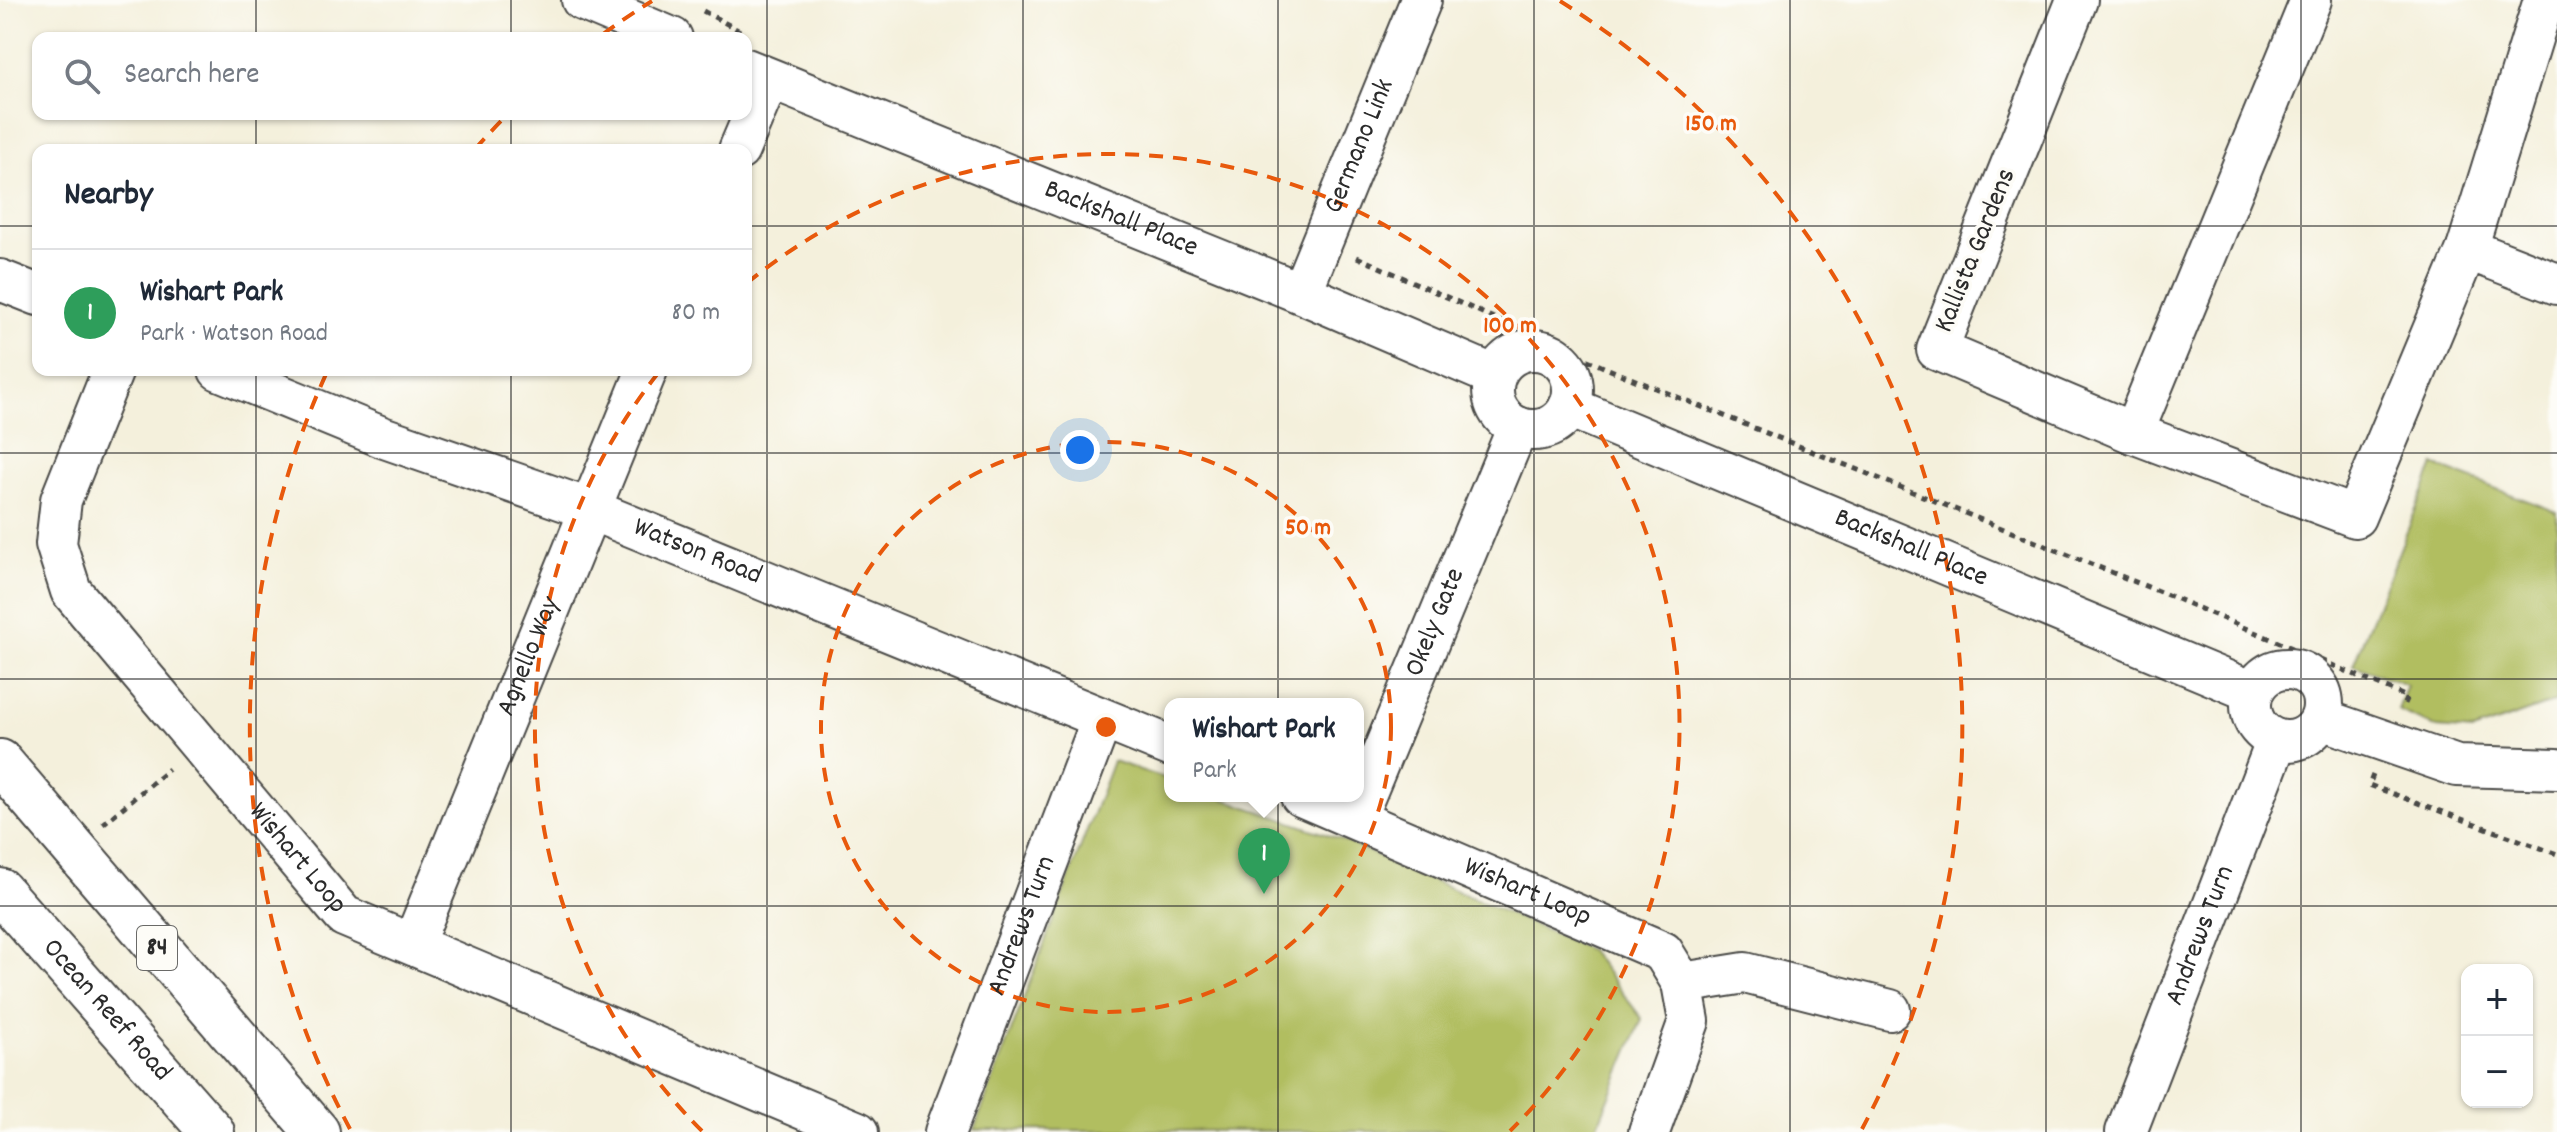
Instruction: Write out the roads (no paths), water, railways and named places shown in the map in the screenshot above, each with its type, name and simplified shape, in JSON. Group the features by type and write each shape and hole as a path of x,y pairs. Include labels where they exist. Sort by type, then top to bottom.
{"main road":[{"name":"84","path":"0,762 317,1132"},
{"name":"Ocean Reef Road","path":"0,891 212,1132"}],"street":[{"path":"582,0 658,32"},
{"name":"Germano Link","path":"1301,293 1421,0"},
{"name":"Kallista Gardens","path":"2077,0 1937,350 2133,433 2355,517 2467,249 2544,0"},
{"path":"2133,433 2311,0"},
{"path":"752,98 758,74"},
{"name":"Backshall Place","path":"758,74 1301,293 1495,376"},
{"path":"740,144 746,120"},
{"path":"2467,249 2557,284"},
{"path":"0,280 32,293"},
{"path":"1527,350 1542,350 1565,366 1573,394 1569,407 1553,425 1530,430 1518,427 1505,419 1496,406 1495,376 1514,355 1527,350"},
{"name":"Wishart Loop","path":"111,376 61,500 56,544 71,591 344,916 858,1132"},
{"name":"Watson Road","path":"234,376 382,437 589,509 1164,744"},
{"name":"Agnello Way","path":"413,944 644,376"},
{"name":"Backshall Place","path":"1569,407 2253,692"},
{"name":"Okely Gate","path":"1364,798 1518,427"},
{"path":"2295,669 2316,682 2322,693 2321,719 2303,737 2277,740 2258,726 2250,704 2253,692 2270,673 2295,669"},
{"name":"Andrews Turn","path":"945,1132 1102,719"},
{"path":"2321,719 2457,766 2557,769"},
{"name":"Andrews Turn","path":"2126,1132 2277,740"},
{"path":"1317,802 1356,817"},
{"name":"Okely Gate","path":"1356,817 1362,802"},
{"name":"Wishart Loop","path":"1356,817 1663,952 1682,983 1689,1021 1649,1132"},
{"path":"1682,983 1745,973 1890,1010"}],"place":[{"name":"Wishart Park","path":"1264,894"}]}
